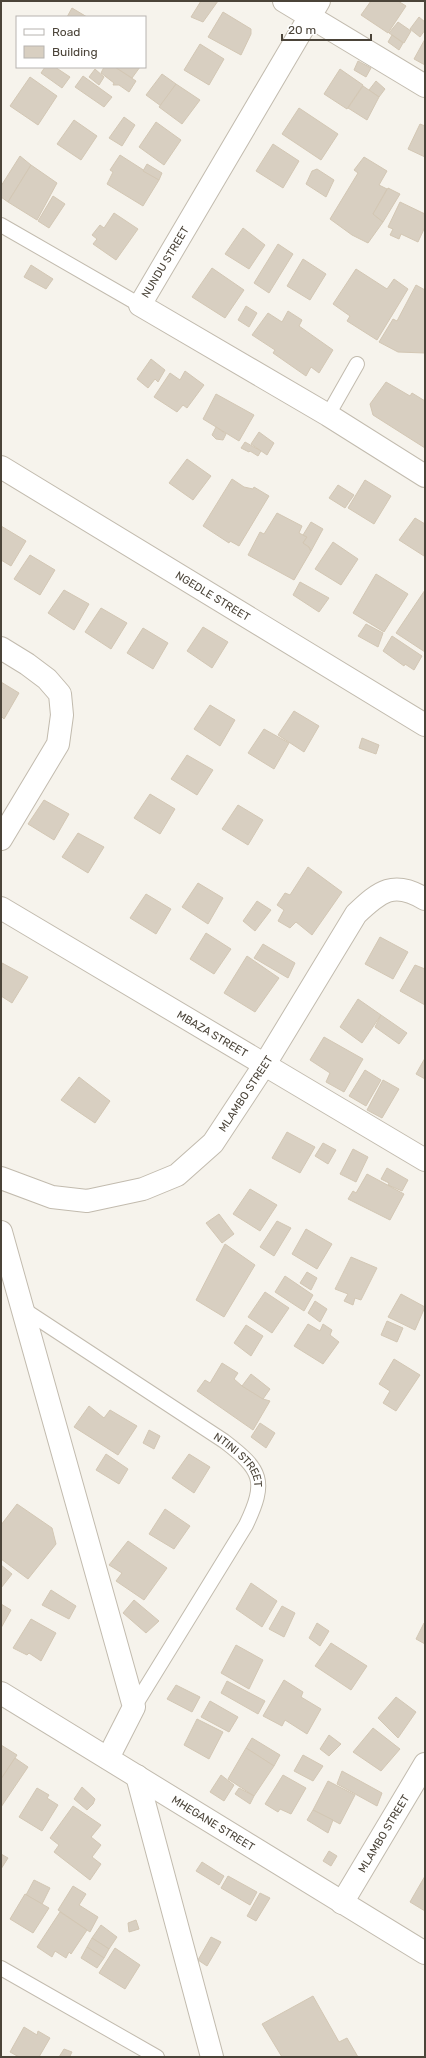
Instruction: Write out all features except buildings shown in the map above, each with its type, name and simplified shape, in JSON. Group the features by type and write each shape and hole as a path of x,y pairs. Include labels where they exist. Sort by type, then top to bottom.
{"street":[{"path":"284,1 315,8 425,86"},
{"name":"NUNDU STREET","path":"315,8 140,305 328,415 425,476"},
{"name":"NGEDLE STREET","path":"1,467 425,725"},
{"path":"1,648 27,664 51,684 60,694 62,715 58,744 1,839"},
{"name":"MLAMBO STREET","path":"1,1178 52,1197 87,1201 143,1190 177,1175 213,1143 265,1064 356,914 375,896 391,890 411,890 425,899"},
{"name":"MBAZA STREET","path":"1,908 425,1160"},
{"path":"1,1232 134,1707 108,1758"},
{"name":"MHEGANE STREET","path":"1,1693 425,1953"},
{"name":"MLAMBO STREET","path":"342,1902 425,1764"},
{"path":"136,1776 212,2057"}],"lane":[{"path":"1,225 140,305"},
{"path":"328,415 357,364"},
{"name":"NTINI STREET","path":"23,1309 246,1457 255,1471 259,1484 257,1502 246,1525 134,1707"},
{"path":"1,1968 157,2057"}]}
